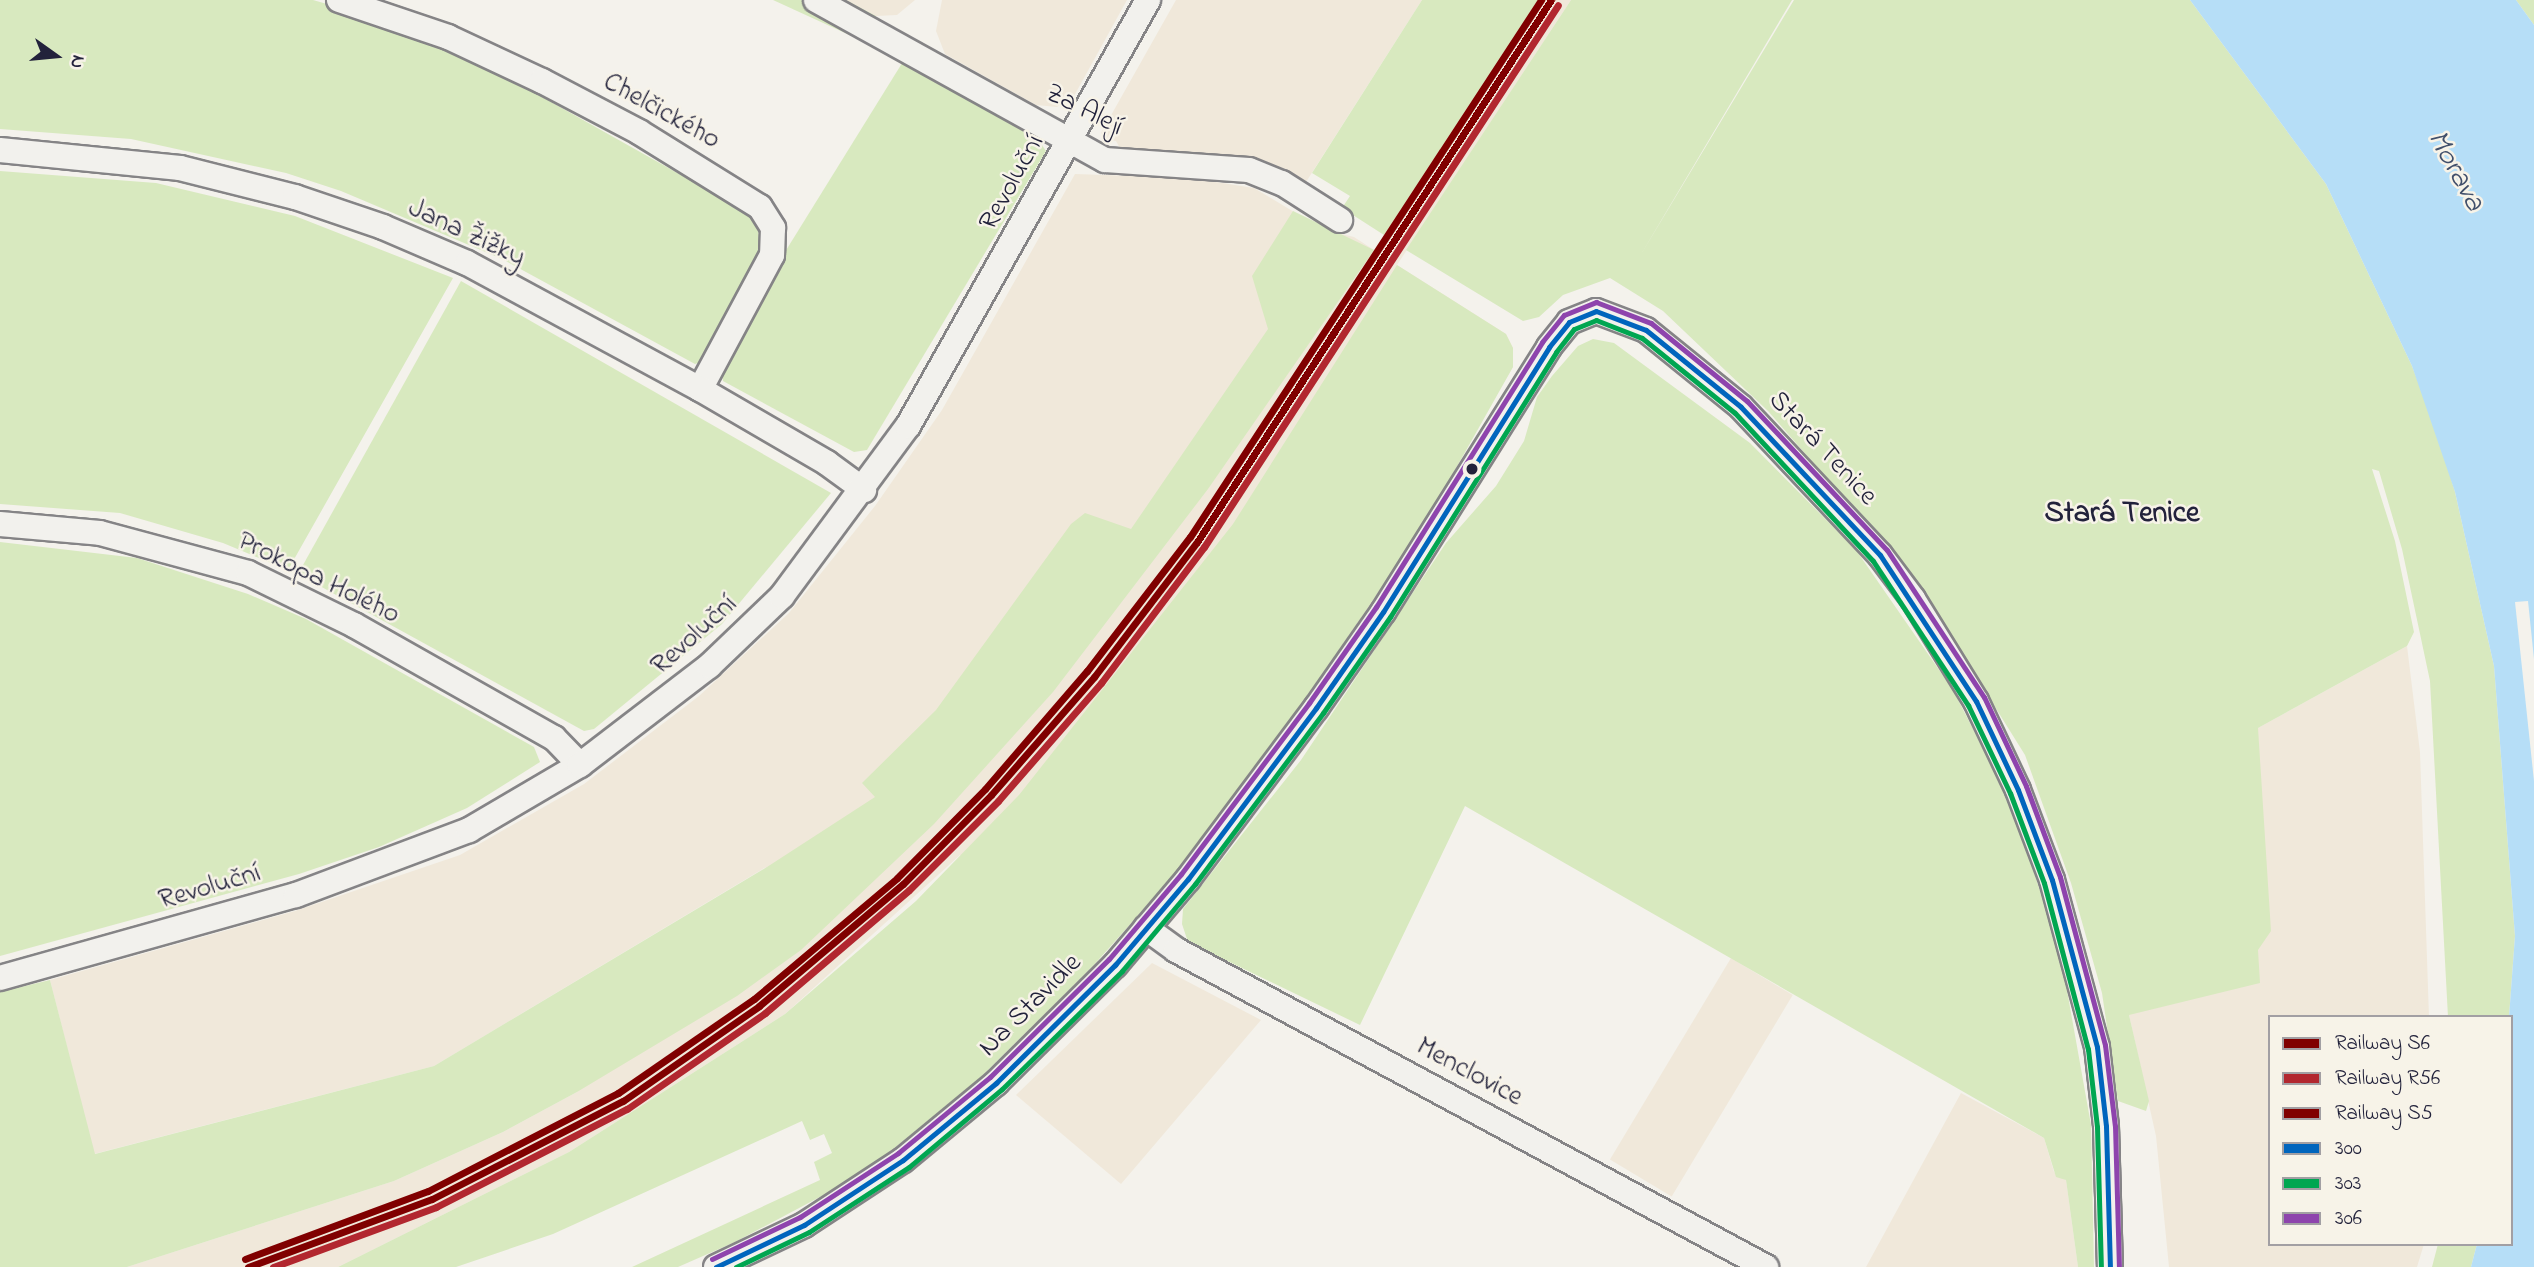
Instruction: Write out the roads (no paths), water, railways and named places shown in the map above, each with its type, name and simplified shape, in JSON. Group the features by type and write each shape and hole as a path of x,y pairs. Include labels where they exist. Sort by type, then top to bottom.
{"street":[{"name":"Chelčického","path":"338,0 396,17 496,58 639,132 760,207 771,222 772,255 700,389"},
{"name":"Za Alejí","path":"816,0 1071,141 1115,162 1249,170 1282,183 1339,220"},
{"name":"Revoluční","path":"0,978 296,895 407,857 469,830 580,765 673,697 745,634 782,596 864,490 946,363 1148,0"},
{"name":"Jana Žižky","path":"0,150 180,168 295,197 467,263 700,389 827,463 864,490"},
{"name":"Stará Tenice","path":"1316,708 1383,611 1559,332 1577,316 1596,311 1646,330 1741,407 1831,501 1913,599 1976,701 2018,790 2052,880 2088,1011 2106,1126 2109,1267"},
{"name":"Prokopa Holého","path":"0,524 100,533 248,573 354,625 554,738 580,765"},
{"name":"Na Stavidle","path":"716,1267 804,1225 904,1160 1026,1055 1146,928 1316,708"},
{"name":"Menclovice","path":"1146,928 1176,950 1766,1267"}],"water":[{"name":"Morava","path":"2190,0 2516,0 2534,25 2534,1267 2471,1267 2476,1246 2513,1246 2513,1015 2509,1015 2515,936 2494,666 2455,492 2412,366 2326,184"}],"rail line":[{"name":"S5","path":"245,1259 428,1191 618,1093 754,999 897,878 985,789 1087,671 1190,537 1541,0"},
{"name":"S6","path":"248,1267 432,1199 623,1101 759,1006 903,884 991,795 1094,677 1197,542 1551,0"},
{"name":"R56","path":"273,1267 436,1207 627,1109 765,1013 909,890 998,801 1101,683 1204,547 1558,5"}],"district":[{"name":"Stará Tenice","path":"2122,514"}]}
